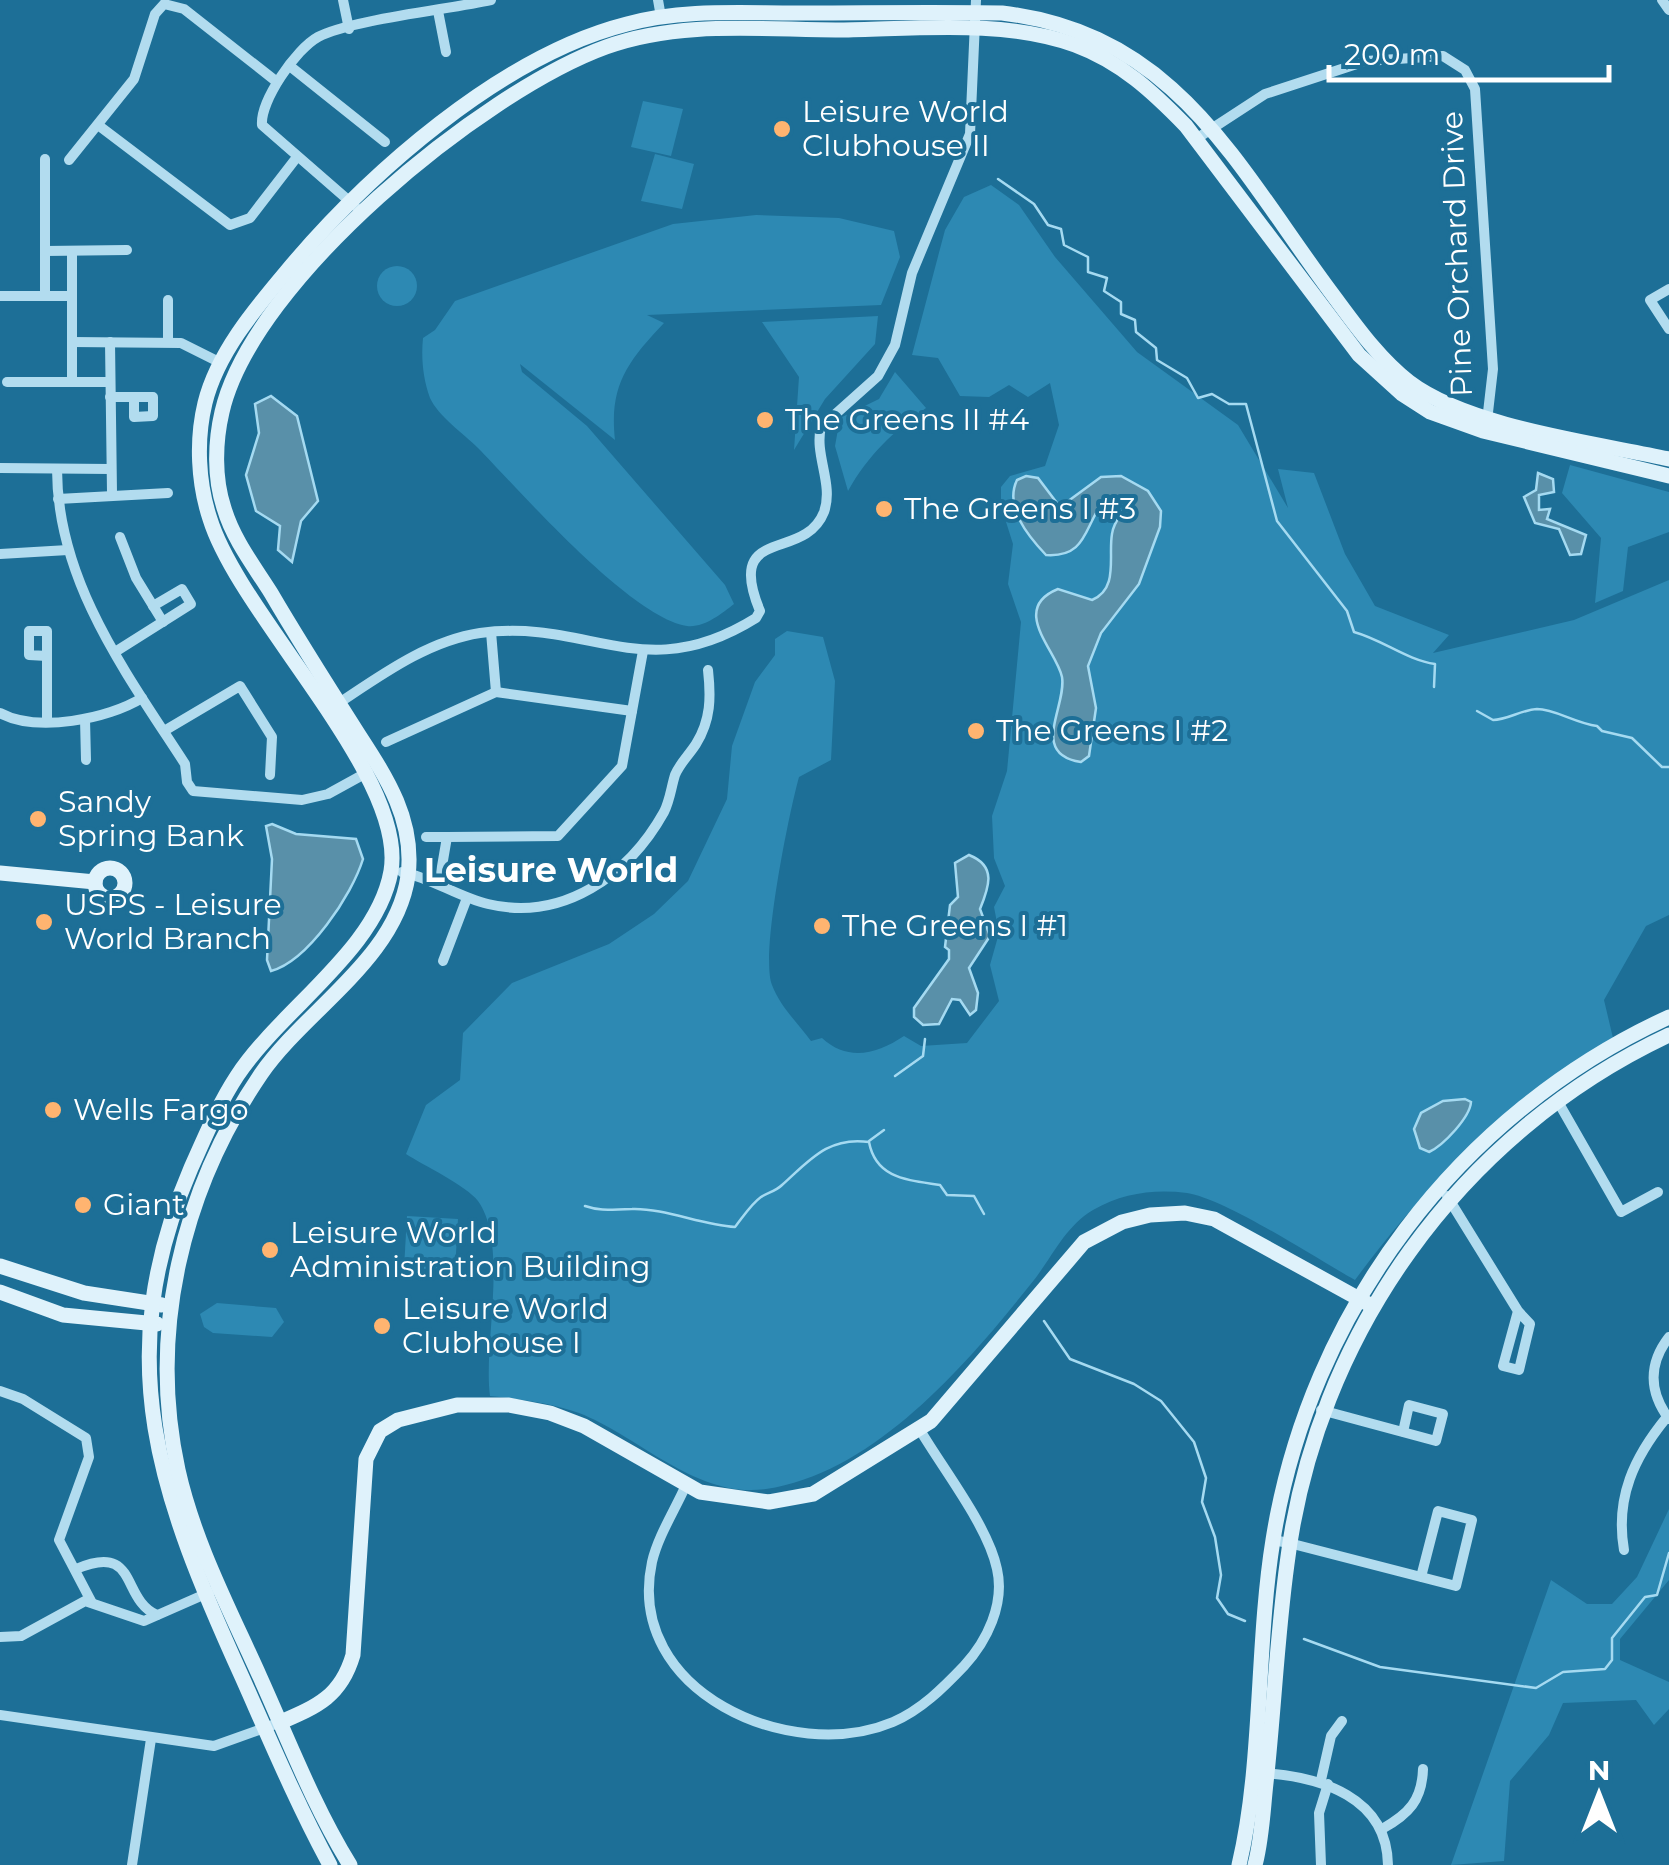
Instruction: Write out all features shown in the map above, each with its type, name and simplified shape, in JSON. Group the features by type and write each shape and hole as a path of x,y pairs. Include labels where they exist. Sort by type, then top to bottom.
{"street":[{"path":"344,0 350,29"},
{"path":"361,212 262,125 262,104 319,36 438,12 457,4 491,0"},
{"path":"1662,0 1669,10"},
{"path":"70,160 140,68 149,29 164,4 184,9 278,82"},
{"path":"826,6 836,30"},
{"path":"213,1591 178,1473 166,1390 171,1306 187,1221 232,1119 266,1066 390,927 404,819 379,765 237,573 208,512 201,436 204,406 221,363 266,296 348,200 428,131 542,59 659,8 690,12 826,6 976,6 1054,21 1108,40 1168,83 1359,355 1402,394 1430,412 1669,459"},
{"path":"836,30 843,6"},
{"path":"333,707 434,646 490,632 544,633 643,651 694,647 756,618 760,611 750,582 754,560 766,548 812,528 824,510 827,496 818,447 821,427 878,376 895,345 912,273 970,134 976,6"},
{"path":"438,12 446,52"},
{"path":"330,1865 273,1725 162,1477 151,1406 149,1356 158,1273 176,1206 234,1080 276,1026 373,920 400,871 388,823 333,707 228,520 217,458 222,412 249,346 361,212 402,174 478,120 563,68 611,45 694,30 976,30 1052,38 1099,55 1158,96 1203,134"},
{"name":"Pine Orchard Drive","path":"1203,134 1266,94 1366,61 1443,56 1465,70 1475,89 1493,369 1485,424"},
{"path":"291,67 386,142"},
{"path":"98,125 214,217 230,225 250,218 297,157"},
{"path":"46,159 46,296"},
{"path":"46,251 127,250"},
{"path":"72,251 72,382"},
{"path":"1669,288 1650,300 1669,328"},
{"path":"0,296 72,296"},
{"path":"168,300 168,342"},
{"path":"72,342 168,342 194,348 221,363"},
{"path":"110,342 112,493"},
{"path":"7,382 110,382"},
{"path":"110,397 134,397"},
{"path":"1485,424 1669,476"},
{"path":"0,468 111,468"},
{"path":"58,468 58,498 68,550 91,611 185,764 189,786 203,794 302,800 328,794 379,765"},
{"path":"58,498 168,493"},
{"path":"120,537 163,622"},
{"path":"0,554 68,550"},
{"path":"115,652 192,604 182,588 153,606"},
{"path":"490,632 496,692"},
{"path":"426,837 558,836 622,766 643,651"},
{"path":"47,656 47,720"},
{"path":"400,871 467,898 515,909 557,903 597,886 630,860 664,812 680,764 706,724 711,702 708,670"},
{"path":"164,732 240,686 272,737 270,776"},
{"path":"386,742 496,692 632,711"},
{"path":"0,713 14,719 85,719 120,711 142,698"},
{"path":"85,719 86,760"},
{"path":"439,884 446,837"},
{"path":"0,873 95,882"},
{"path":"443,961 467,898"},
{"path":"1255,1865 1259,1772 1281,1541 1315,1408 1365,1302 1498,1128 1549,1086 1612,1044 1668,1019"},
{"path":"1445,1193 1558,1102 1634,1052 1669,1036"},
{"path":"1549,1086 1621,1212 1658,1192"},
{"path":"1445,1193 1530,1324 1519,1370 1503,1366 1518,1311"},
{"path":"0,1715 214,1746 273,1725 330,1698 348,1672 353,1655 366,1459 371,1443 390,1423 458,1405 530,1408 584,1426 686,1486 732,1499 795,1500 827,1488 920,1430 956,1396 1066,1258 1122,1222 1184,1214 1214,1219 1365,1302"},
{"path":"0,1266 84,1293 171,1306"},
{"path":"120,1298 140,1290 158,1273"},
{"path":"0,1292 44,1309 81,1317 169,1325"},
{"path":"81,1317 84,1293"},
{"path":"119,1320 140,1339 149,1356"},
{"path":"1624,1550 1619,1521 1632,1468 1668,1418 1657,1400 1652,1374 1657,1353 1669,1337"},
{"path":"0,1391 14,1394 86,1438 89,1457 59,1540 91,1601 136,1620 158,1615 213,1591"},
{"path":"1315,1408 1403,1432"},
{"path":"686,1486 652,1564 652,1606 666,1652 712,1699 764,1727 801,1735 858,1733 894,1722 943,1688 987,1635 996,1607 997,1569 989,1546 920,1430"},
{"path":"1281,1541 1421,1577 1456,1586 1472,1520 1438,1512 1421,1577"},
{"path":"76,1569 104,1561 123,1569 144,1606 158,1615"},
{"path":"0,1638 21,1636 91,1601"},
{"path":"1321,1865 1319,1812 1331,1736 1342,1721"},
{"path":"273,1725 350,1865"},
{"path":"132,1865 151,1739"},
{"path":"1382,1829 1415,1804 1422,1790 1423,1769"},
{"path":"1259,1772 1324,1782 1358,1803 1382,1829 1388,1865"},
{"path":"1238,1865 1259,1772"}],"shaded area":[{"path":"643,101 683,109 671,156 631,147"},
{"path":"655,154 694,164 682,209 641,201"},
{"path":"991,185 1019,205 1055,257 1137,352 1238,425 1288,508 1278,469 1314,473 1345,554 1375,606 1449,635 1433,653 1574,620 1669,580 1669,915 1646,926 1604,1000 1613,1038 1539,1091 1472,1147 1412,1209 1355,1280 1204,1198 1163,1192 1116,1200 1093,1210 1074,1225 977,1348 880,1439 844,1462 806,1479 766,1489 740,1490 692,1475 579,1413 490,1396 494,1268 487,1220 472,1195 406,1154 426,1105 460,1080 463,1033 512,983 609,944 654,914 688,881 727,799 732,746 755,682 775,655 775,639 787,631 823,637 835,681 831,760 799,777 777,883 769,969 780,1001 811,1041 822,1038 842,1050 863,1053 904,1036 921,1046 967,1043 999,1001 990,965 999,933 994,907 1005,886 994,858 992,816 1007,771 1021,622 1008,584 1013,544 1001,506 1001,487 1010,476 1045,466 1059,425 1050,383 1028,397 1009,385 989,397 960,396 938,358 912,355 945,230 964,197"},
{"path":"756,215 839,218 894,231 900,257 881,305 647,315 664,323 623,376 615,404 615,440 520,364 522,372 587,426 725,585 734,604 706,623 687,626 663,618 607,577 439,411 426,383 423,338 435,330 455,301 673,224"},
{"path":"397,266 411,272 417,286 411,300 397,306 383,300 377,286 383,272"},
{"path":"878,316 875,344 825,399 794,450 799,377 762,322"},
{"path":"895,372 926,408 882,445 848,491 835,446 840,418 879,399"},
{"path":"271,396 297,416 318,501 301,521 292,562 278,550 280,526 256,511 246,475 259,433 255,404"},
{"path":"1570,465 1669,492 1669,532 1628,547 1623,591 1595,603 1601,538 1562,493"},
{"path":"1538,473 1553,479 1554,492 1539,495 1539,510 1550,509 1547,519 1586,535 1581,554 1570,555 1559,529 1535,523 1524,497 1536,490"},
{"path":"1026,476 1038,478 1060,507 1101,477 1121,476 1148,491 1161,511 1160,527 1139,584 1101,633 1088,666 1096,708 1089,756 1081,762 1065,757 1053,739 1062,677 1040,631 1037,608 1044,597 1058,589 1092,600 1100,595 1111,571 1113,530 1127,504 1108,498 1079,544 1061,554 1046,555 1025,530 1016,511 1014,490 1017,480"},
{"path":"272,824 296,834 356,839 363,859 327,925 299,954 271,971 267,960 272,859 266,826"},
{"path":"969,855 984,865 988,878 980,909 990,936 969,968 978,993 976,1010 970,1015 960,1000 952,999 939,1024 923,1025 914,1017 914,1008 949,959 945,947 950,905 958,897 955,863"},
{"path":"1443,1101 1471,1102 1470,1108 1455,1130 1429,1152 1420,1148 1414,1129 1421,1113"},
{"path":"407,1216 458,1219 455,1270 404,1268"},
{"path":"217,1303 276,1308 284,1322 272,1337 213,1333 204,1327 200,1314"},
{"path":"1669,1509 1669,1580 1620,1639 1620,1660 1669,1682 1669,1709 1654,1725 1636,1700 1563,1703 1549,1735 1510,1781 1504,1861 1451,1865 1551,1580 1587,1604 1612,1604 1637,1577"}],"waterway":[{"path":"998,179 1034,204 1048,225 1061,229 1064,245 1088,257 1088,272 1107,278 1104,291 1121,302 1121,314 1135,320 1136,332 1156,348 1157,360 1187,378 1198,398 1212,394 1229,404 1246,404 1277,521 1347,611 1354,632 1435,664 1434,687"},
{"path":"1477,711 1493,720 1537,709 1551,711 1632,738 1662,767 1669,767"},
{"path":"895,1076 923,1056 925,1039"},
{"path":"869,1141 884,1130"},
{"path":"585,1206 657,1211 735,1227 757,1200 780,1187 820,1152 855,1141 869,1142 886,1171 940,1185 947,1195 974,1196 984,1214"},
{"path":"1044,1321 1070,1359 1134,1384 1161,1401 1194,1442 1206,1478 1202,1502 1215,1537 1221,1575 1217,1598 1228,1614 1245,1621"},
{"path":"1304,1639 1380,1667 1536,1688 1563,1672 1605,1669 1612,1660 1612,1638 1645,1597 1657,1595 1669,1553"}],"place":[{"name":"Leisure World Clubhouse II","path":"782,129"},
{"name":"The Greens II #4","path":"765,420"},
{"name":"The Greens I #3","path":"884,509"},
{"name":"The Greens I #2","path":"976,731"},
{"name":"Sandy Spring Bank","path":"38,819"},
{"name":"USPS - Leisure World Branch","path":"44,922"},
{"name":"The Greens I #1","path":"822,926"},
{"name":"Wells Fargo","path":"53,1110"},
{"name":"Giant","path":"83,1205"},
{"name":"Leisure World Administration Building","path":"270,1250"},
{"name":"Leisure World Clubhouse I","path":"382,1326"}],"district":[{"name":"Leisure World","path":"551,870"}]}
